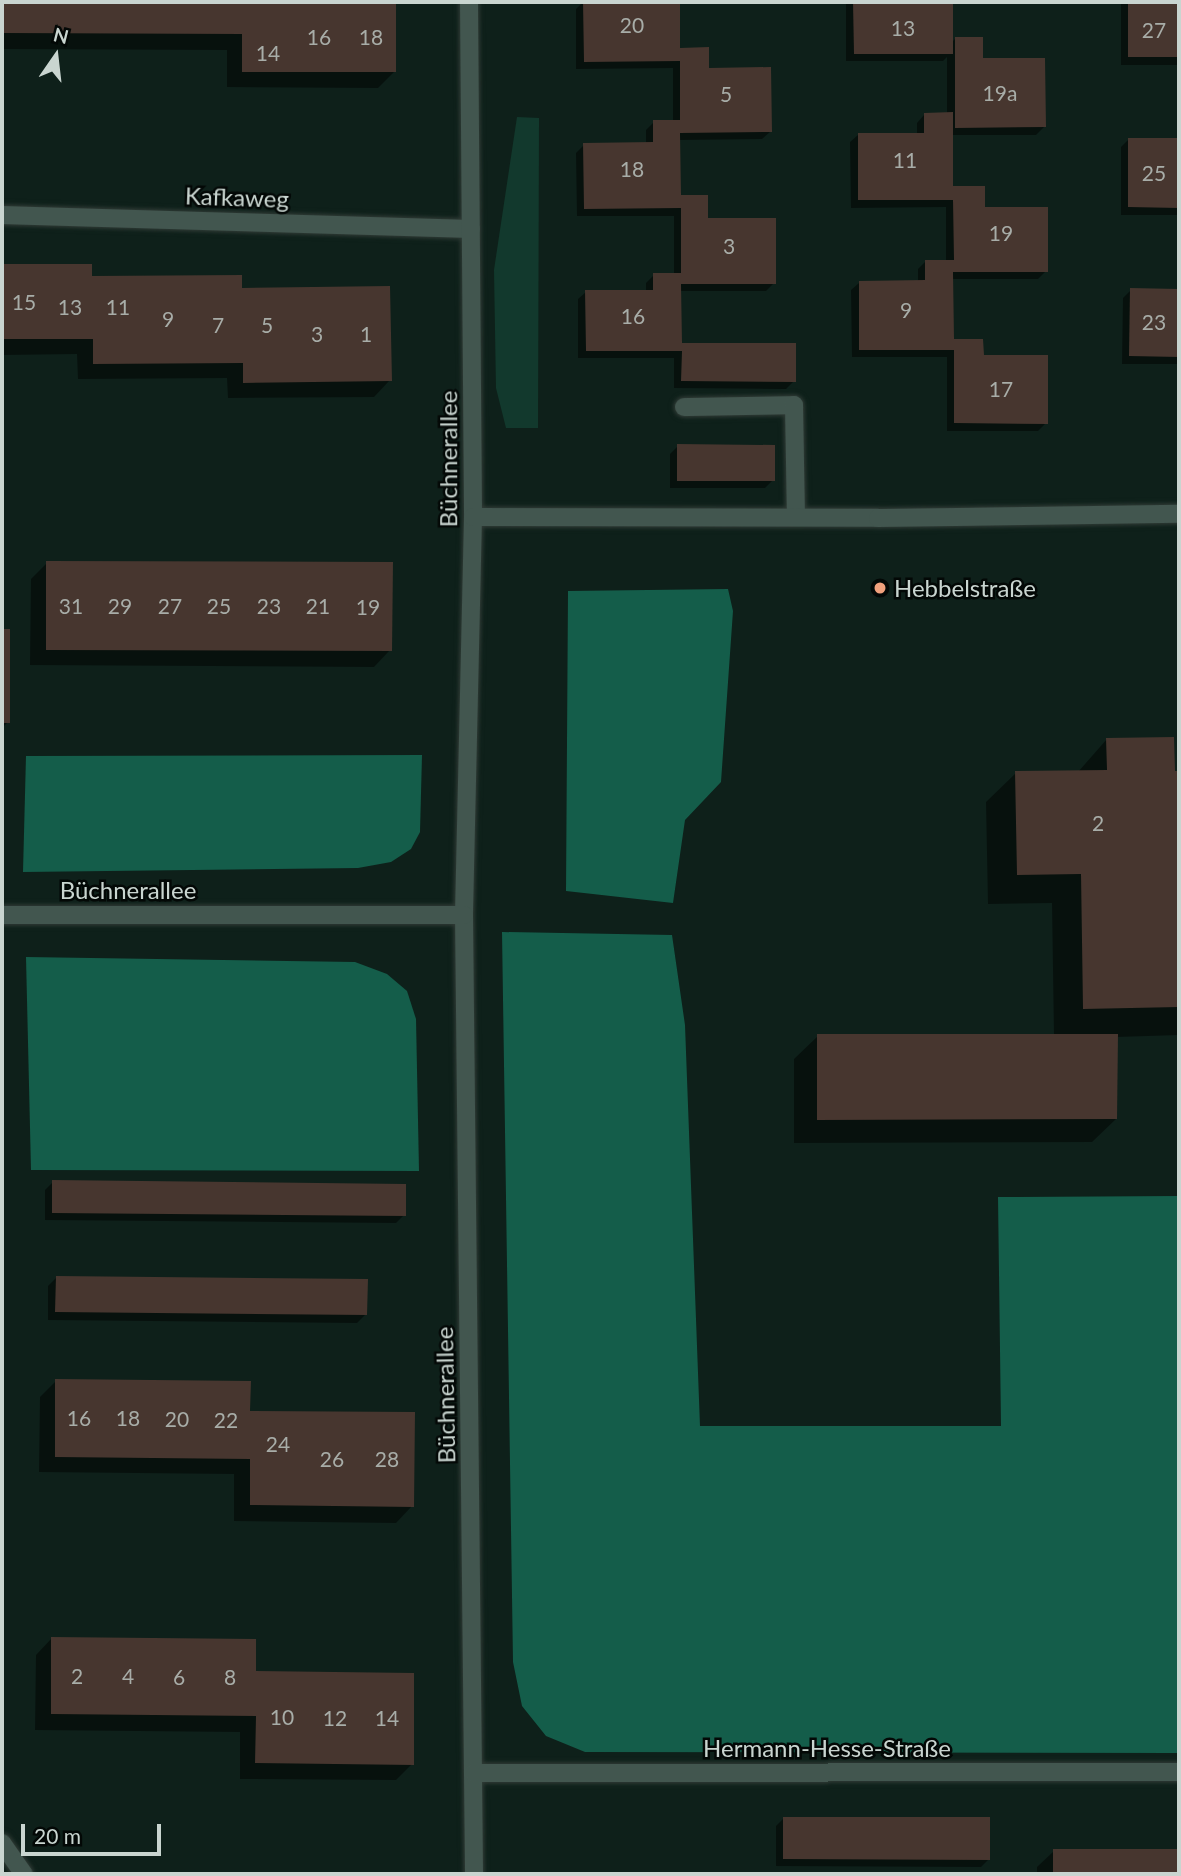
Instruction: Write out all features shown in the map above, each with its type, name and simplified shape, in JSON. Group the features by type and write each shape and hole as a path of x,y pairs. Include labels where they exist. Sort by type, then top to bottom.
{"street":[{"name":"Büchnerallee","path":"470,2 473,517 464,915 474,1874"},
{"name":"Kafkaweg","path":"2,215 471,229"},
{"path":"684,407 794,405 796,516"},
{"path":"473,517 1179,514"},
{"name":"Büchnerallee","path":"2,915 464,915"},
{"name":"Hermann-Hesse-Straße","path":"474,1773 1179,1772"},
{"path":"2,1843 24,1874"}],"green space":[{"path":"517,117 539,118 538,428 506,428 496,388 494,270"},
{"path":"728,589 733,611 721,782 685,820 673,903 566,891 568,591"},
{"path":"422,755 420,832 411,849 391,862 358,868 23,872 26,756"},
{"path":"502,932 672,935 685,1025 700,1426 1001,1426 998,1197 1179,1196 1179,1753 585,1752 546,1736 522,1706 513,1662"},
{"path":"26,957 355,962 387,974 407,991 416,1019 419,1171 31,1170"}],"building":[{"path":"2,2 396,2 396,72 242,72 242,34 2,33"},
{"path":"583,2 680,2 680,48 709,47 709,68 771,67 772,132 680,133 681,195 708,195 708,218 776,218 776,284 681,284 682,343 796,343 796,382 681,381 682,351 586,351 585,290 653,290 653,273 681,273 681,208 584,209 583,143 653,142 653,120 680,120 680,61 584,62"},
{"path":"853,2 953,2 953,54 854,54"},
{"path":"1128,2 1179,2 1179,57 1128,57"},
{"path":"955,37 983,37 983,58 1045,58 1046,127 955,128"},
{"path":"953,112 953,186 985,186 985,207 1048,207 1048,272 953,272 954,339 983,339 984,355 1048,355 1048,424 954,423 954,350 859,350 859,281 925,280 925,260 954,260 953,200 858,200 858,133 924,133 924,113"},
{"path":"1128,138 1179,138 1179,208 1128,207"},
{"path":"2,264 92,264 92,276 242,275 242,288 390,286 392,381 243,383 243,363 93,364 93,339 2,339"},
{"path":"1130,288 1179,289 1179,357 1129,356"},
{"path":"677,444 775,445 775,481 677,481"},
{"path":"46,561 393,562 392,651 46,650"},
{"path":"2,629 10,629 10,723 2,723"},
{"path":"1174,737 1175,771 1179,771 1179,1007 1083,1009 1081,874 1017,875 1015,771 1107,770 1106,738"},
{"path":"817,1034 1118,1034 1117,1119 817,1120"},
{"path":"52,1180 406,1184 406,1216 52,1213"},
{"path":"56,1276 368,1279 367,1315 55,1312"},
{"path":"55,1379 251,1381 250,1411 415,1412 414,1507 250,1505 250,1459 55,1457"},
{"path":"51,1637 256,1639 256,1671 414,1673 414,1765 255,1763 256,1716 51,1714"},
{"path":"783,1817 990,1817 990,1860 783,1859"},
{"path":"1053,1849 1179,1849 1179,1874 1053,1874"}],"place":[{"name":"Hebbelstraße","path":"880,588"}]}
